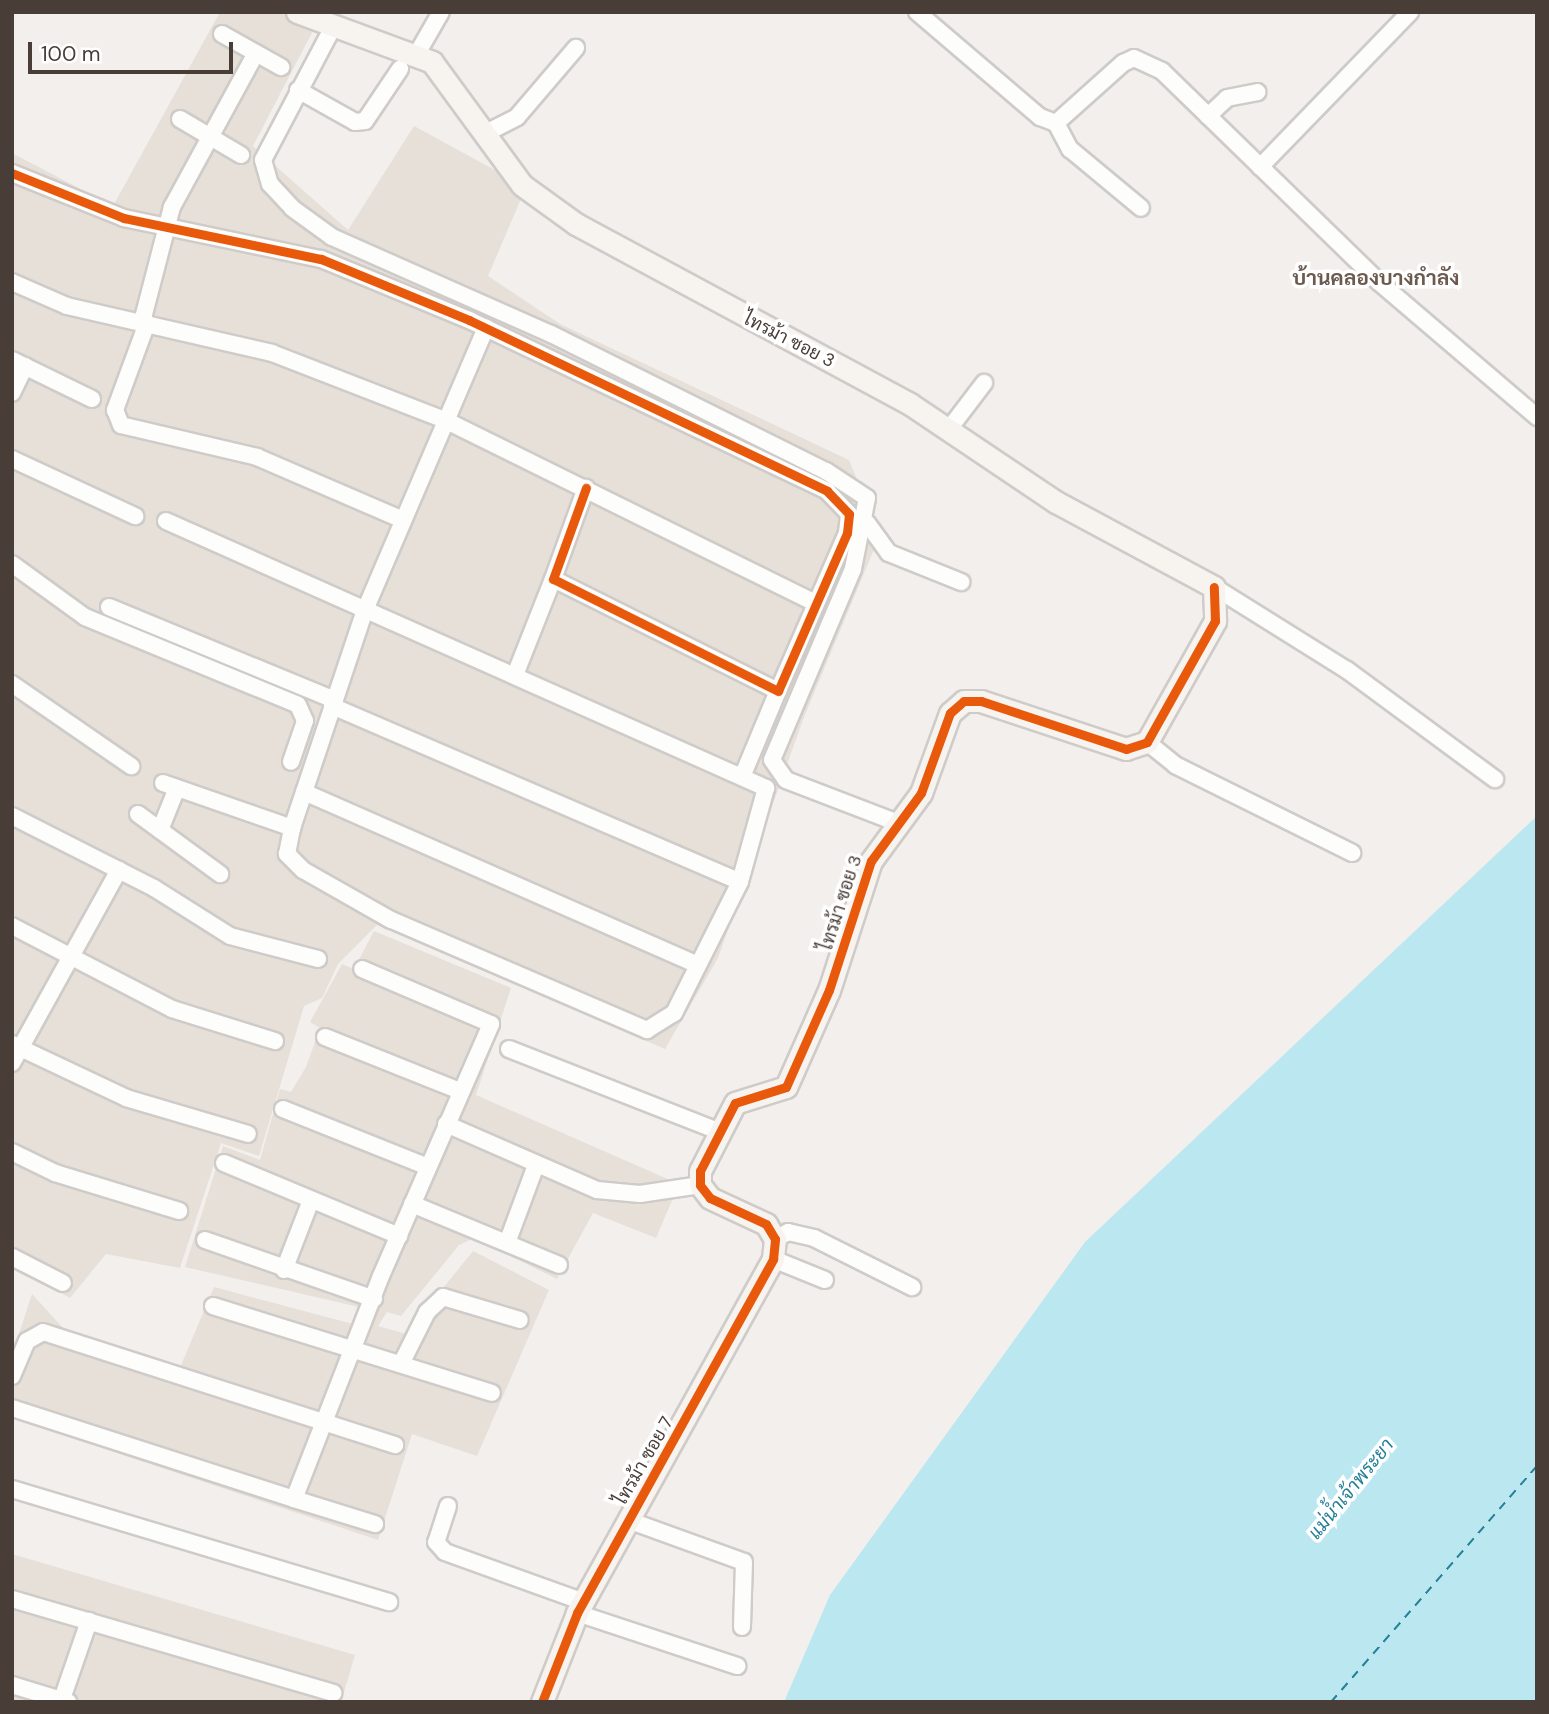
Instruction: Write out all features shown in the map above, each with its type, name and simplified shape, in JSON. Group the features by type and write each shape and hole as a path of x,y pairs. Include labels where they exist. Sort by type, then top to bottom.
{"street":[{"name":"ไทรม้า ซอย 3","path":"297,12 333,27 418,52 460,95 528,191 576,224 949,429 1056,502 1214,587"},
{"path":"418,52 441,12"},
{"path":"917,12 1040,117 1056,123 1070,149 1141,208"},
{"path":"1260,167 1350,79 1410,12"},
{"path":"333,27 298,90 262,170 292,208 332,237 551,334 826,471 867,498 867,523 772,760 786,780 898,823"},
{"path":"222,34 281,67"},
{"path":"486,134 517,117 576,48"},
{"path":"256,52 209,136 166,227 144,322 115,410 121,425 257,457 403,520"},
{"path":"1056,123 1134,58 1161,71 1378,282 1537,417"},
{"path":"298,90 355,122 365,121 401,69"},
{"path":"1208,116 1227,98 1257,92"},
{"path":"180,119 241,155"},
{"path":"12,173 69,200 166,227 321,259 486,328 834,496 849,514 847,533 814,601 742,777"},
{"path":"12,282 67,306 272,353 447,421 814,601"},
{"path":"166,521 365,610 766,788 740,882 674,1013 647,1030 391,920 303,870 287,854 292,828 365,610 486,328"},
{"path":"12,393 19,363 92,398"},
{"path":"949,429 984,383"},
{"path":"12,459 135,516"},
{"path":"515,676 586,488"},
{"path":"867,523 889,553 961,582"},
{"path":"12,564 85,617 298,705 306,721 291,762"},
{"path":"553,579 778,691"},
{"path":"1214,587 1215,621 1147,742 1175,765 1352,853"},
{"path":"1214,587 1347,670 1495,779"},
{"path":"110,607 740,882"},
{"path":"12,684 131,766"},
{"name":"ไทรม้า ซอย 3","path":"700,1185 718,1131 735,1103 786,1087 829,990 871,860 927,781 950,713 964,701 1027,714 1126,748 1147,742"},
{"path":"160,830 170,786 292,828"},
{"path":"304,792 698,965"},
{"path":"138,814 220,874"},
{"path":"12,816 119,870 230,936 317,959"},
{"path":"119,870 72,958 15,1052 126,1098 248,1134"},
{"path":"12,926 172,1009 275,1041"},
{"path":"294,1499 412,1204 492,1024 362,969"},
{"path":"325,1037 460,1091"},
{"path":"509,1049 718,1131"},
{"path":"282,1109 428,1167"},
{"path":"446,1124 536,1165 623,1194 700,1185 710,1198 766,1224 774,1249 825,1280"},
{"path":"12,1152 55,1173 179,1211"},
{"path":"225,1163 399,1236"},
{"path":"507,1243 536,1165"},
{"path":"284,1270 311,1200"},
{"path":"412,1204 559,1265"},
{"path":"774,1249 788,1232 814,1238 912,1287"},
{"path":"205,1240 284,1270 374,1299"},
{"name":"ไทรม้า ซอย 7","path":"542,1702 581,1607 774,1249"},
{"path":"12,1257 63,1283"},
{"path":"401,1364 427,1312 443,1297 520,1320"},
{"path":"213,1306 492,1393"},
{"path":"12,1376 27,1341 43,1332 323,1425 395,1446"},
{"path":"12,1408 374,1524"},
{"path":"12,1489 389,1602"},
{"path":"449,1506 436,1542 445,1552 737,1666"},
{"path":"628,1520 744,1562 742,1627"},
{"path":"12,1599 334,1693"},
{"path":"12,1685 63,1701 89,1621"}],"shaded area":[{"path":"220,12 290,12 315,27 253,146 348,230 414,126 504,175 523,194 488,276 560,324 849,460 880,535 804,717 718,958 665,1049 377,925 338,964 322,998 304,1006 259,1156 221,1143 180,1268 106,1254 70,1298 12,1266 12,153 113,206"},
{"path":"374,931 511,988 476,1095 679,1184 656,1238 593,1213 557,1279 474,1238 459,1245 401,1316 387,1312 378,1326 406,1334 473,1251 549,1290 477,1456 412,1434 378,1540 12,1418 12,1355 32,1294 64,1329 179,1370 214,1287 353,1324 359,1307 185,1267 223,1146 260,1160 280,1089 291,1092 306,1067 320,1028 310,1022 342,964 354,969"},
{"path":"12,1554 355,1655 341,1702 12,1702"}],"water":[{"name":"แม่น้ำเจ้าพระยา","path":"1537,816 1537,1702 784,1702 830,1595 1085,1242"}],"ferry route":[{"path":"1331,1702 1537,1466"}],"cycle path":[{"path":"12,173 124,218 321,259 469,320 827,491 849,514 847,533 778,691 553,579 586,488"},
{"path":"542,1702 577,1613 773,1259 775,1239 766,1224 710,1198 700,1185 700,1171 735,1103 786,1087 829,990 871,861 921,793 950,713 964,701 981,701 1126,749 1147,742 1215,621 1214,587"}],"district":[{"name":"บ้านคลองบางกำลัง","path":"1376,278"}]}
